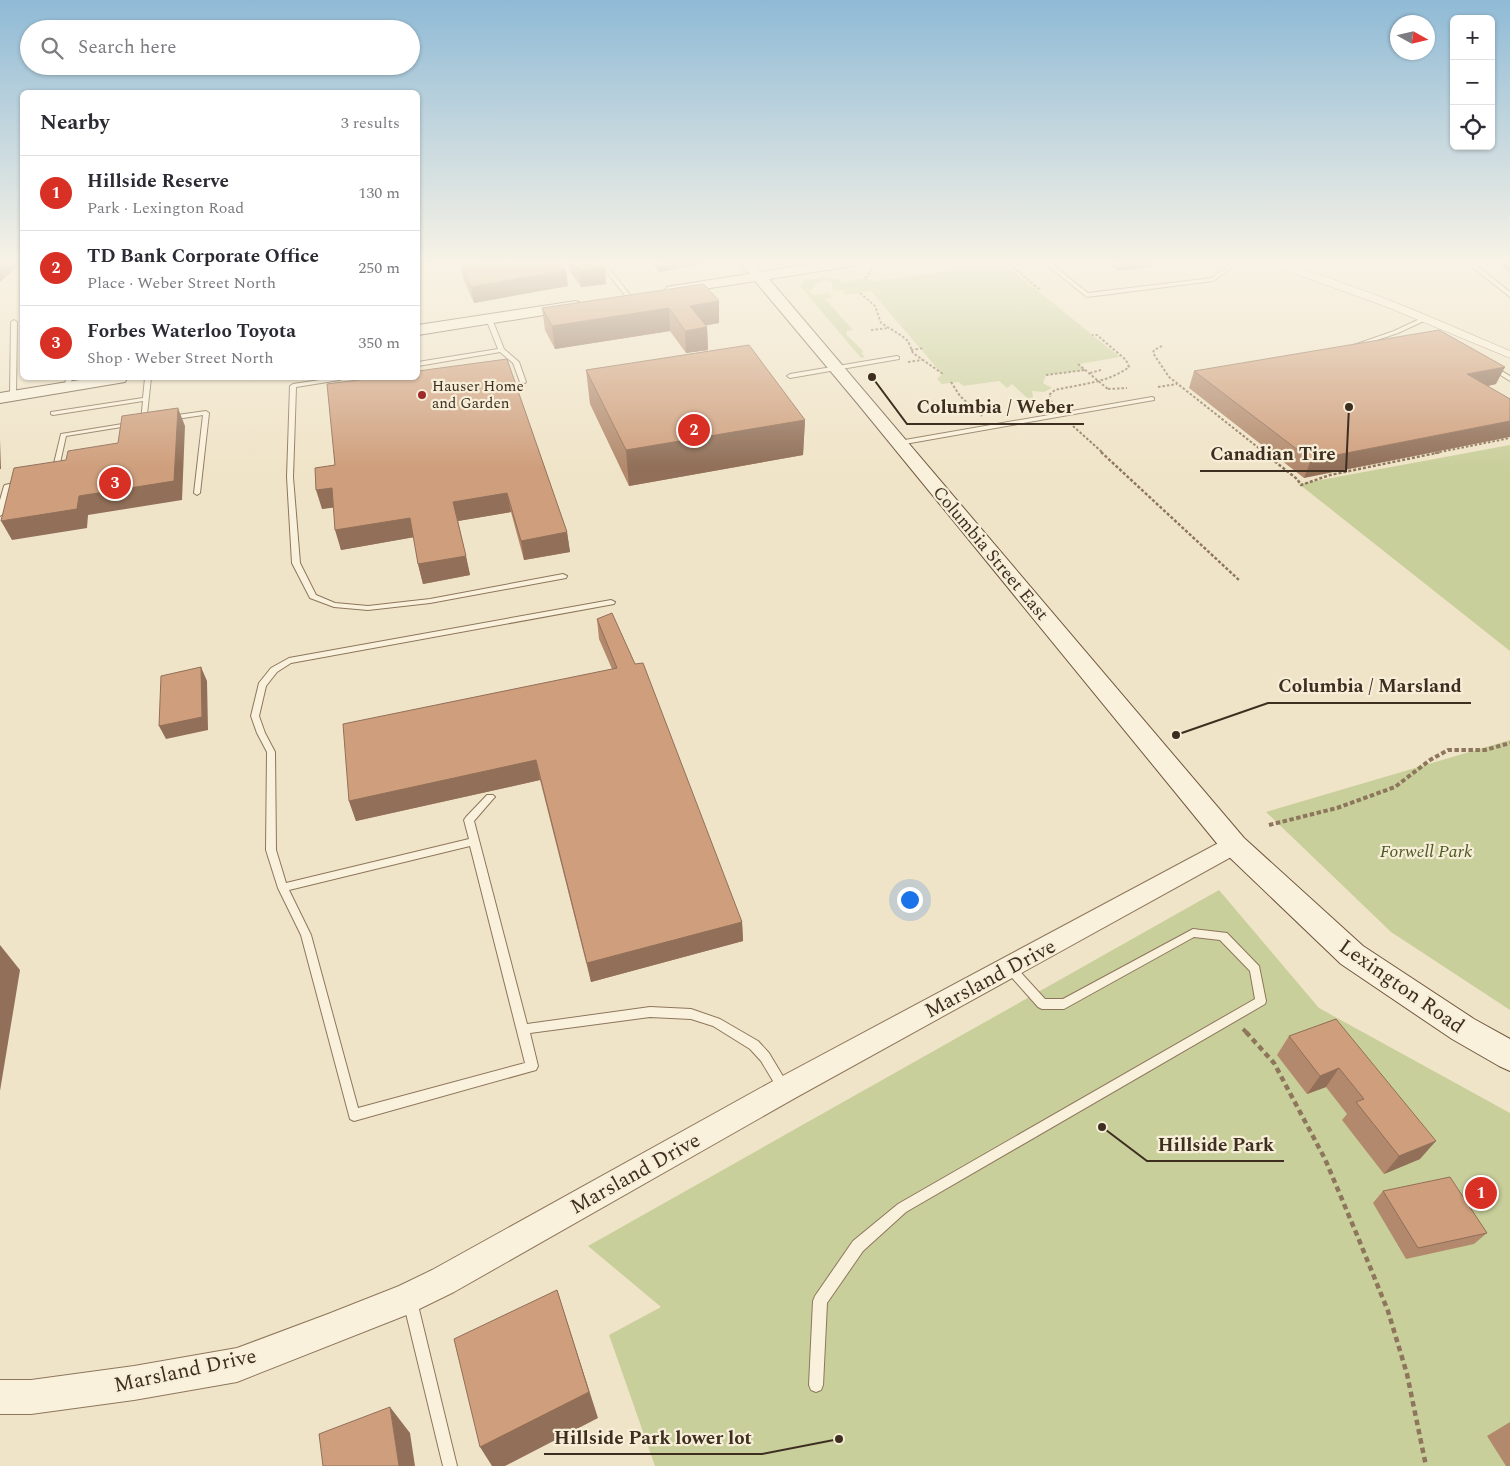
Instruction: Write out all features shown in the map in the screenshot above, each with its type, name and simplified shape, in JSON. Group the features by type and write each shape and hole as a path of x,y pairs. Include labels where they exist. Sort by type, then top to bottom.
{"main road":[{"name":"Columbia Street East","path":"805,330 1234,845"},
{"path":"6,397 69,382 94,380"},
{"name":"Lexington Road","path":"1234,845 1352,955 1463,1029 1510,1056"}],"street":[{"path":"1454,330 1510,355"},
{"name":"Marsland Drive","path":"0,1397 31,1397 134,1383 237,1365 328,1332 409,1298 443,1281 785,1089 1234,845"}],"lane":[{"path":"6,397 13,330"},
{"path":"493,330 501,350 516,362 523,382"},
{"path":"1348,348 1396,330"},
{"path":"420,364 501,350"},
{"path":"790,376 837,368 899,361"},
{"path":"1482,363 1510,380"},
{"path":"144,422 148,380"},
{"path":"328,380 293,386 290,477 296,563 313,596 334,605 368,608 430,601 563,576"},
{"path":"53,413 146,399"},
{"path":"899,443 1152,399"},
{"path":"162,420 206,412 197,492"},
{"path":"53,477 63,435 153,421"},
{"path":"122,433 123,426"},
{"path":"56,466 65,465"},
{"path":"0,514 7,486 26,482"},
{"path":"490,797 469,820 532,1066 354,1115 306,935 283,888 271,850 271,752 255,716 262,685 274,670 289,661 611,602"},
{"path":"283,888 474,841"},
{"path":"816,1384 820,1301 858,1246 902,1208 1260,1001 1255,969 1223,936 1193,933 1064,1004 1042,1004 1009,968"},
{"path":"523,1028 650,1012 691,1014 716,1022 754,1045 765,1057 785,1089"},
{"path":"409,1298 450,1466"}],"path":[{"path":"893,330 908,341 911,350 943,374"},
{"path":"1092,335 1097,335 1126,360 1129,367 1123,373 1055,390 1049,395 1052,404 1239,580"},
{"path":"1162,346 1154,350 1153,353 1169,377 1297,479 1301,485 1330,475 1510,438"},
{"path":"911,350 924,348"},
{"path":"899,361 923,360"},
{"path":"1078,364 1112,392"},
{"path":"1046,375 1086,370"},
{"path":"1089,373 1101,370"},
{"path":"951,382 952,389 971,404 994,427"},
{"path":"1160,387 1178,384"},
{"path":"1269,825 1337,808 1395,787 1430,760 1448,750 1485,750 1510,743"},
{"path":"1231,1018 1274,1063 1325,1159 1388,1311 1407,1374 1426,1466"}],"green space":[{"path":"838,330 851,330 847,331 846,334 863,351 862,354 865,357 861,358"},
{"path":"905,330 1087,330 1120,357 1079,364 1086,370 1046,375 1043,383 1052,388 1044,392 1032,391 1034,404 1012,384 1007,388 999,381 963,386 959,382 942,384 937,379 942,374"},
{"path":"1510,445 1510,651 1299,484"},
{"name":"Forwell Park","path":"1510,740 1510,1010 1391,932 1266,812"},
{"path":"1219,890 1319,1008 1510,1113 1510,1466 655,1466 609,1335 661,1307 588,1246"}],"building":[{"path":"1440,330 1505,367 1467,374 1510,399 1510,421 1311,460 1194,371"},
{"path":"749,345 805,420 626,450 586,370"},
{"path":"507,359 567,532 521,541 507,493 453,502 466,556 418,564 410,518 335,530 332,488 316,490 315,468 335,465 327,384 358,380 420,380 420,371"},
{"path":"178,408 174,481 79,496 77,509 1,521 14,468 66,460 68,451 118,443 122,416"},
{"path":"612,613 635,664 643,663 742,922 587,963 536,760 349,801 343,724 617,668 597,619"},
{"path":"201,667 202,717 159,726 161,676"},
{"path":"1336,1019 1436,1141 1399,1156 1356,1102 1364,1099 1339,1068 1320,1076 1289,1036"},
{"path":"1450,1177 1487,1233 1418,1248 1383,1191"},
{"path":"557,1290 589,1392 480,1447 454,1339"},
{"path":"390,1407 399,1466 323,1466 319,1434"}],"place":[{"name":"Columbia / Weber","path":"872,377"},
{"name":"Hauser Home and Garden","path":"422,395"},
{"name":"Canadian Tire","path":"1349,407"},
{"name":"TD Bank Corporate Office","path":"694,430"},
{"name":"Forbes Waterloo Toyota","path":"115,483"},
{"name":"Columbia / Marsland","path":"1176,735"},
{"name":"Hillside Park","path":"1102,1127"},
{"name":"Hillside Reserve","path":"1481,1193"},
{"name":"Hillside Park lower lot","path":"839,1439"}]}
